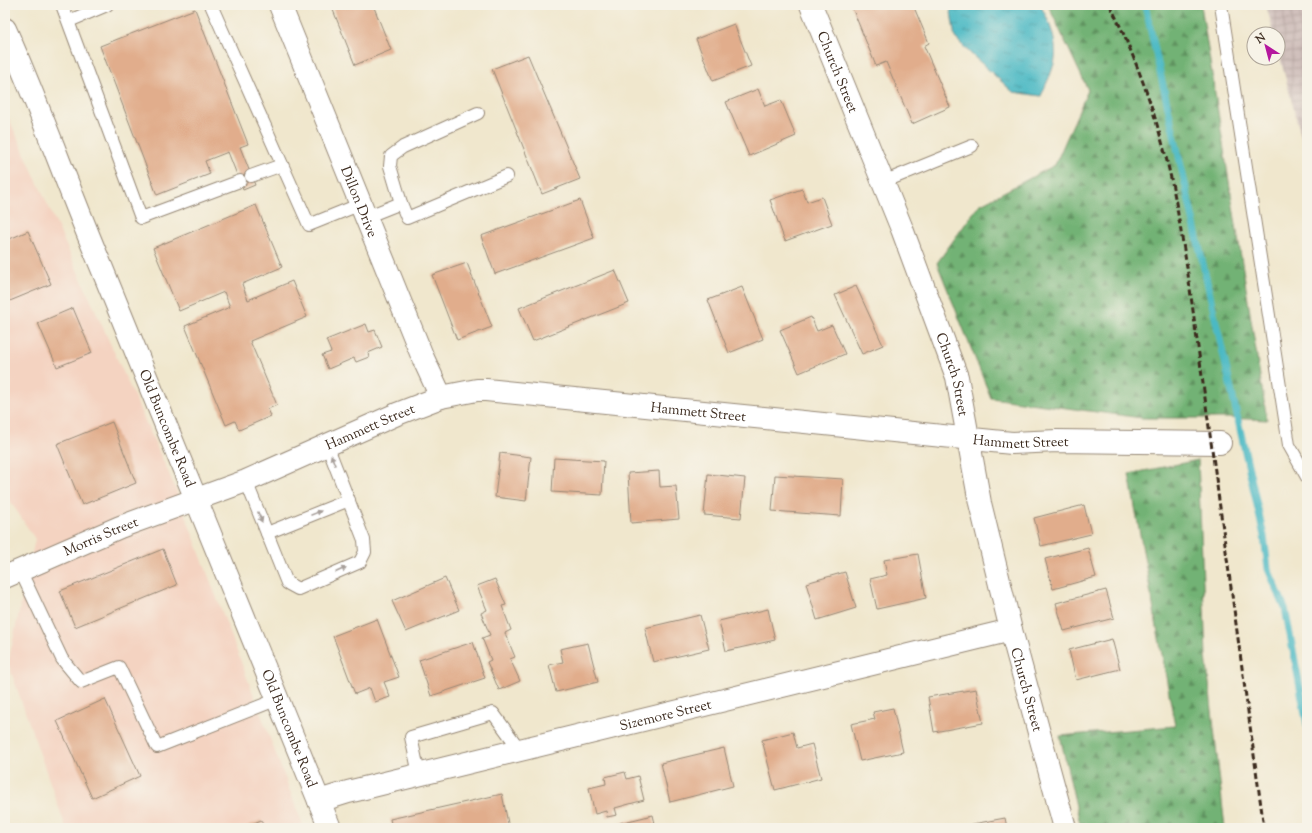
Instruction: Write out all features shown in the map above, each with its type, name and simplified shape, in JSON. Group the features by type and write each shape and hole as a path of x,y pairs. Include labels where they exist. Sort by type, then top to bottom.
{"street":[{"name":"Dillon Drive","path":"280,5 441,397"},
{"name":"Church Street","path":"812,5 905,237 957,377 980,503 1011,630 1065,828"},
{"name":"Old Buncombe Road","path":"5,30 11,60 74,203 330,828"},
{"name":"Hammett Street","path":"196,499 246,481 397,414 441,397 477,390 1012,443 1057,441 1220,443"},
{"name":"Morris Street","path":"12,574 120,527 196,499"},
{"name":"Sizemore Street","path":"319,801 419,774 1011,630"}],"lane":[{"path":"62,5 141,218 240,181"},
{"path":"69,21 107,5"},
{"path":"211,5 310,225 401,203"},
{"path":"1221,5 1289,445 1307,476"},
{"path":"478,113 403,147 391,156 390,166 407,218 507,176"},
{"path":"883,182 972,146"},
{"path":"251,176 282,165"},
{"path":"246,481 287,583 298,589 360,562 365,552 364,540 327,445"},
{"path":"267,533 349,500"},
{"path":"12,574 62,659 82,682 119,667 157,747 278,699"},
{"path":"419,774 411,737 493,713 520,750"}],"shaded area":[{"path":"1266,5 1307,5 1307,158 1282,66 1286,66 1286,26 1272,26"},
{"path":"5,110 174,485 304,828 66,828 8,663 35,539 5,493"}],"green space":[{"path":"1048,5 1201,5 1267,420 1228,418 1142,418 991,398 937,263 979,205 1055,165 1088,90"},
{"path":"1198,460 1206,656 1225,828 1081,828 1060,736 1175,726 1129,474"}],"water":[{"path":"950,5 1040,5 1053,34 1055,49 1053,68 1041,96 1013,92 955,38"}],"building":[{"path":"331,5 373,5 391,50 355,65"},
{"path":"851,5 913,5 929,43 924,46 950,107 912,124 886,62 876,66"},
{"path":"195,9 248,144 240,147 255,185 243,190 228,152 205,161 210,174 157,195 100,46"},
{"path":"734,24 751,66 713,81 696,39"},
{"path":"528,55 580,179 542,194 492,69"},
{"path":"758,89 765,106 781,100 796,136 749,156 726,102"},
{"path":"802,189 807,202 822,197 832,224 785,241 770,200"},
{"path":"580,200 594,238 495,274 481,236"},
{"path":"256,205 282,267 242,284 248,300 292,281 307,317 250,341 277,405 268,409 271,416 239,430 235,421 226,425 185,326 230,307 224,292 179,311 153,248"},
{"path":"28,231 51,284 5,303 5,241"},
{"path":"467,263 492,327 457,340 432,275"},
{"path":"615,270 629,303 533,341 519,308"},
{"path":"856,286 883,345 862,354 835,295"},
{"path":"742,287 763,339 729,353 708,300"},
{"path":"73,308 92,353 57,367 38,323"},
{"path":"811,317 817,331 832,325 845,354 799,373 780,330"},
{"path":"366,324 369,332 375,330 382,347 368,353 369,357 356,362 354,358 328,369 322,355 331,352 326,340"},
{"path":"112,422 136,483 82,505 57,444"},
{"path":"500,453 531,457 526,501 495,497"},
{"path":"554,458 604,461 602,495 552,492"},
{"path":"659,471 660,487 676,486 679,519 631,523 628,473"},
{"path":"708,474 745,478 741,518 704,515"},
{"path":"775,475 843,479 841,516 772,511"},
{"path":"1084,505 1091,534 1041,546 1034,518"},
{"path":"1088,548 1096,577 1053,589 1045,559"},
{"path":"163,549 177,585 75,627 60,591"},
{"path":"918,554 926,598 877,609 870,579 887,575 884,560"},
{"path":"845,572 856,608 817,620 806,583"},
{"path":"445,578 459,610 406,632 392,601"},
{"path":"495,579 506,605 502,606 511,630 505,633 515,657 510,659 520,681 499,690 487,662 491,660 482,638 490,635 481,613 487,610 477,586"},
{"path":"1106,590 1114,618 1064,631 1056,603"},
{"path":"768,609 775,640 726,651 719,621"},
{"path":"700,615 709,649 653,662 645,628"},
{"path":"377,619 399,677 384,682 390,697 375,702 370,688 355,694 333,636"},
{"path":"1112,639 1120,669 1076,680 1069,650"},
{"path":"473,642 485,678 431,696 419,660"},
{"path":"588,643 598,682 556,692 549,665 563,662 560,649"},
{"path":"976,689 983,723 934,732 928,697"},
{"path":"105,699 140,776 92,798 57,721"},
{"path":"893,708 903,752 860,761 851,724 875,719 873,712"},
{"path":"793,732 797,748 812,744 821,778 775,790 762,740"},
{"path":"724,748 733,786 670,802 661,763"},
{"path":"625,772 627,779 638,776 644,800 615,808 617,815 607,817 606,811 595,814 589,788 606,784 605,777"},
{"path":"502,794 509,828 392,828 390,819"},
{"path":"653,815 656,828 622,828 620,823"},
{"path":"1005,818 1007,828 957,828 957,827"},
{"path":"261,820 264,828 243,828"}],"waterway":[{"path":"1145,5 1264,536 1268,569 1285,608 1307,724"}],"railway":[{"path":"1110,5 1130,48 1147,92 1167,160 1176,204 1187,267 1264,828"}]}
